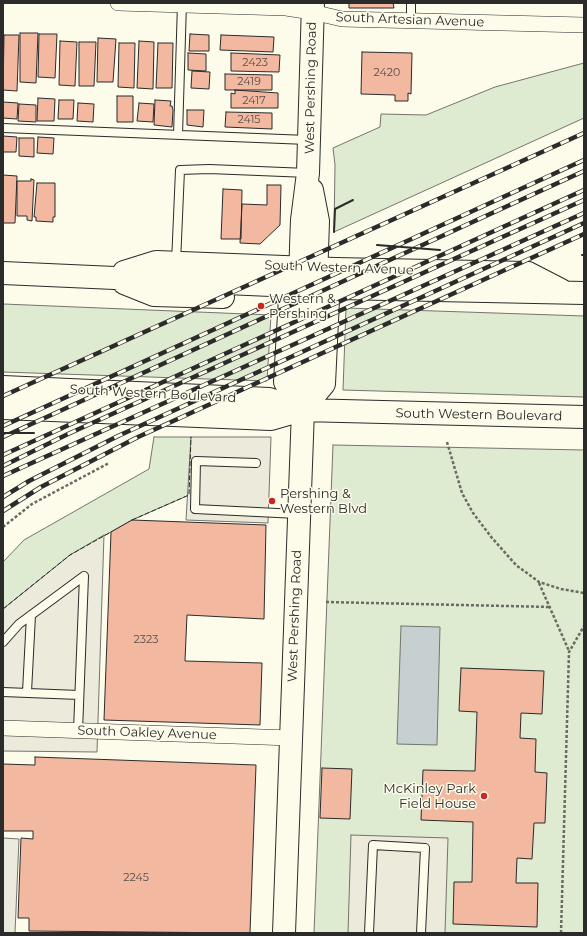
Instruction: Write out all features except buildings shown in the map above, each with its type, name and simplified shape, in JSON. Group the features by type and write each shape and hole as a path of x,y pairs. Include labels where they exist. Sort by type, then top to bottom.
{"main road":[{"name":"West Pershing Road","path":"308,286 302,220 308,173 313,7"},
{"name":"South Western Avenue","path":"3,273 110,277 176,271 308,286 521,306 575,293"},
{"name":"South Western Avenue","path":"110,277 154,295 528,273 575,293"},
{"path":"308,286 324,384 302,410 285,382 308,286"},
{"name":"South Western Boulevard","path":"3,387 269,399 302,410 584,417"},
{"name":"South Western Boulevard","path":"3,408 271,420 302,410"},
{"name":"West Pershing Road","path":"284,933 302,410"}],"street":[{"name":"South Artesian Avenue","path":"118,3 286,8 313,7 342,19 584,25"},
{"name":"South Oakley Avenue","path":"3,728 291,738"}],"lane":[{"path":"410,21 411,3"},
{"path":"178,135 182,4"},
{"path":"3,128 309,140"},
{"path":"176,271 180,170 209,169 308,173"},
{"path":"256,463 196,460 195,509 298,514"},
{"path":"3,642 19,624 84,576 78,731"},
{"path":"28,692 31,615"},
{"path":"3,692 79,695"},
{"path":"369,933 373,845 425,848 420,933"}],"path":[{"path":"447,442 462,493 473,513 492,538 516,565 539,582 561,590 584,593"},
{"path":"3,527 32,504 109,463"},
{"path":"539,582 569,652 561,933"},
{"path":"326,602 551,607"},
{"path":"569,652 584,626"}],"green space":[{"path":"584,63 584,118 334,232 335,165 333,148 380,127 381,114 426,115 495,87"},
{"path":"3,304 271,315 267,381 3,372"},
{"path":"346,308 584,316 584,397 343,390"},
{"path":"154,437 191,437 189,495 132,520 70,555 3,609 3,562 24,540 149,469"},
{"path":"333,445 584,450 584,933 314,933"}],"shaded area":[{"path":"191,437 271,437 268,523 186,520"},
{"path":"104,535 97,752 3,751 3,609 70,555"},
{"path":"401,626 440,627 437,745 397,744"},
{"path":"351,835 448,838 445,933 348,933"},
{"path":"3,838 19,839 15,933 3,933"}],"railway":[{"path":"3,396 584,133"},
{"path":"3,426 584,160"},
{"path":"3,437 584,171"},
{"path":"3,455 584,190"},
{"path":"3,466 68,434 584,200"},
{"path":"3,476 584,213"},
{"path":"3,497 29,481 118,436 584,223"},
{"path":"3,511 41,487 138,437 584,234"}],"fence":[{"path":"132,520 189,495 191,437"},
{"path":"3,609 70,555 111,532"}],"wall":[{"path":"334,232 335,209 353,200"},
{"path":"377,245 440,250"},
{"path":"3,433 34,433"}],"place":[{"name":"Western & Pershing","path":"261,306"},
{"name":"Pershing & Western Blvd","path":"272,501"},
{"name":"McKinley Park Field House","path":"484,796"}]}
